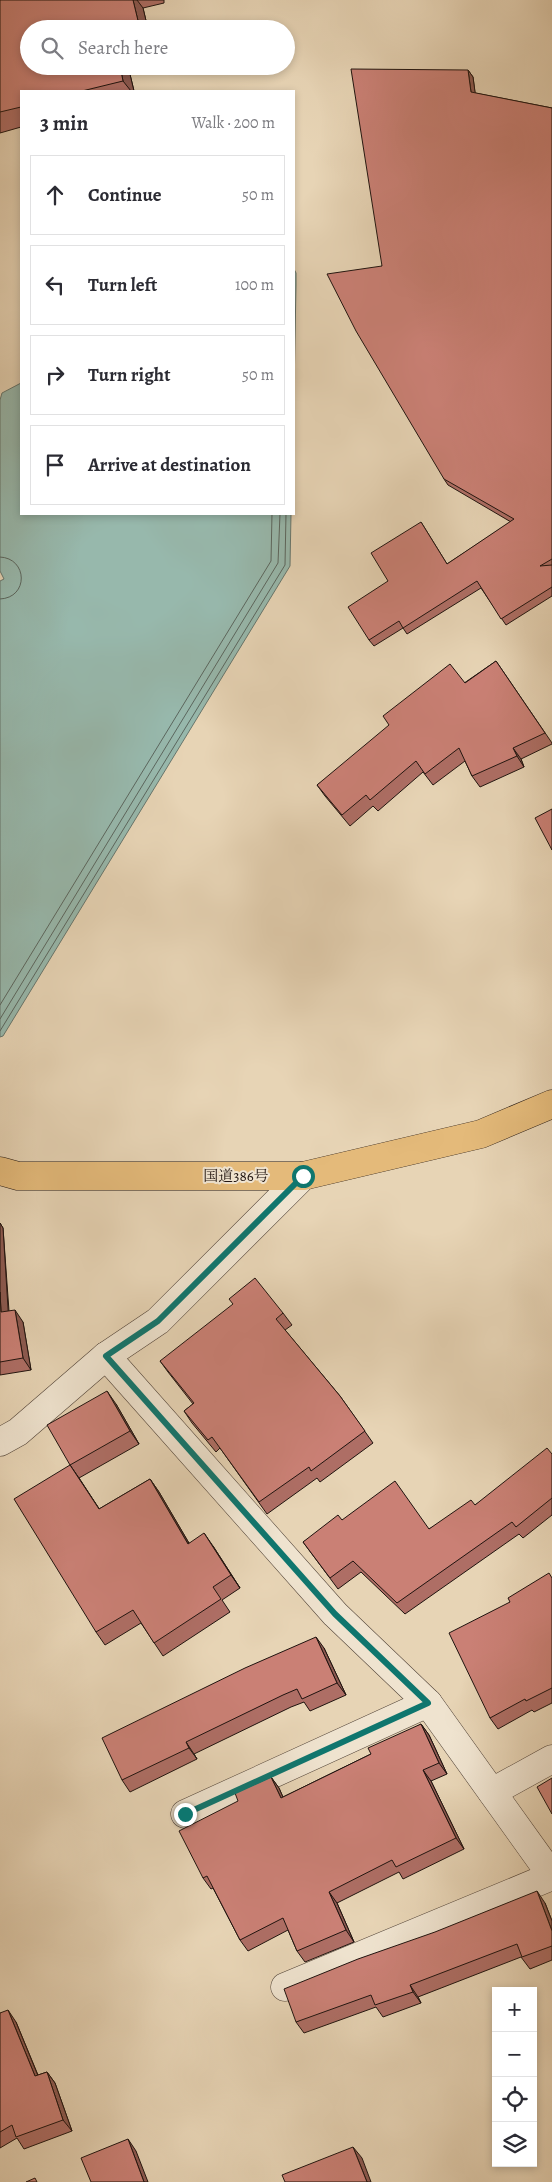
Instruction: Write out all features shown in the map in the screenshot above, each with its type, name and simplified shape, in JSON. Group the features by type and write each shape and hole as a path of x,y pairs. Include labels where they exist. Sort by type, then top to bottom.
{"highway":[{"name":"国道386号","path":"0,1171 18,1176 303,1176 481,1134 552,1104"}],"street":[{"path":"0,1442 18,1432 106,1356 158,1321 303,1176"},
{"path":"106,1356 335,1614 428,1703 552,1876 285,1987"},
{"path":"185,1814 428,1703"},
{"path":"492,1792 552,1759"}],"water":[{"path":"295,271 296,285 295,338"},
{"path":"20,384 20,515 291,515 290,566 3,1036 0,1037 0,581 4,579 0,571 0,400 2,393"}],"building":[{"path":"0,0 133,0 138,20 20,20 20,75 122,75 123,81 86,90 20,90 20,107 0,112"},
{"path":"351,69 468,70 471,92 552,108 552,559 540,566 552,565 552,587 501,619 477,581 403,628 399,621 369,640 348,607 388,581 371,553 421,522 447,564 514,519 444,479 356,331 327,274 382,266"},
{"path":"496,661 545,733 513,748 517,756 472,776 459,748 425,774 416,761 370,800 366,795 342,815 317,785 389,725 383,716 450,664 465,683"},
{"path":"552,809 552,850 535,818"},
{"path":"255,1278 283,1313 276,1319 340,1396 365,1431 311,1471 309,1467 259,1502 212,1437 208,1440 184,1411 194,1403 160,1361 233,1304 229,1299"},
{"path":"0,1292 1,1312 15,1310 23,1358 0,1362"},
{"path":"107,1391 130,1431 70,1465 47,1425"},
{"path":"547,1448 552,1454 552,1498 516,1527 512,1522 397,1603 353,1561 330,1578 303,1542 338,1515 342,1520 395,1481 429,1529 471,1500 475,1505"},
{"path":"70,1465 99,1509 150,1479 188,1544 204,1533 231,1575 213,1587 221,1599 154,1643 133,1610 96,1632 14,1499"},
{"path":"549,1573 552,1578 552,1688 526,1701 525,1699 490,1718 449,1633 510,1602 508,1598"},
{"path":"316,1637 337,1683 302,1699 297,1689 283,1695 186,1742 189,1748 122,1780 102,1738 245,1668"},
{"path":"421,1724 439,1763 423,1770 456,1838 396,1867 392,1860 329,1892 346,1930 297,1951 283,1918 240,1940 207,1876 203,1878 179,1831 238,1801 235,1793 271,1777 281,1798 371,1754 368,1748"},
{"path":"552,1778 552,1814 537,1787"},
{"path":"537,1891 552,1931 552,1946 522,1957 517,1944 410,1985 413,1992 375,2005 371,1995 296,2022 284,1989"},
{"path":"8,2010 35,2076 47,2072 63,2120 16,2137 12,2125 0,2132 0,2013"},
{"path":"128,2139 144,2182 91,2182 81,2158"},
{"path":"353,2147 367,2182 285,2182 282,2175"},
{"path":"35,2178 37,2182 26,2182"}],"route":[{"path":"185,1814 428,1703 335,1614 106,1356 158,1321 303,1176"}]}
